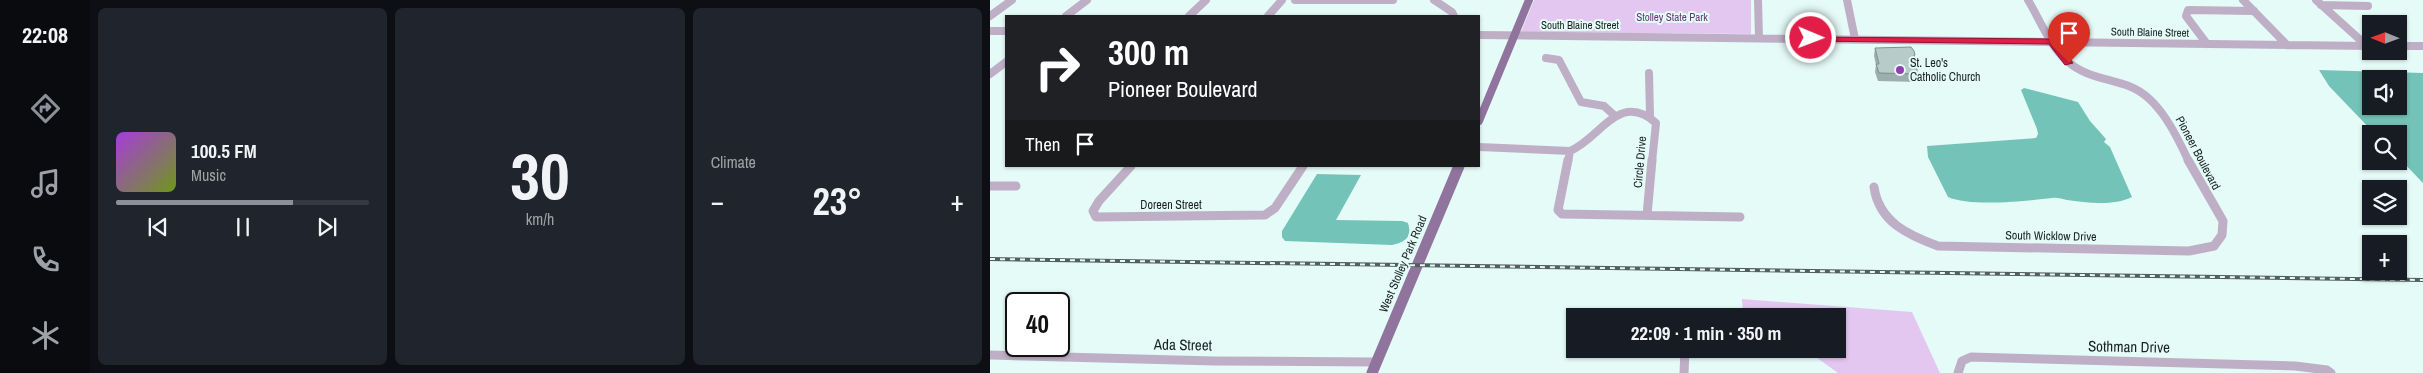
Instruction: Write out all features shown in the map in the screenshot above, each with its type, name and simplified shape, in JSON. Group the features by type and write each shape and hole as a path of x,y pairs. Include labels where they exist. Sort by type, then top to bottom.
{"main road":[{"path":"1480,116 1529,0"},
{"name":"West Stolley Park Road","path":"1374,368 1459,167"}],"street":[{"path":"990,16 1012,0"},
{"path":"1067,15 1086,0"},
{"path":"1190,15 1206,0"},
{"path":"1269,15 1282,0"},
{"path":"1295,0 1393,0"},
{"path":"1434,0 1454,15"},
{"path":"1758,0 1759,38"},
{"path":"1847,0 1855,39"},
{"name":"Pioneer Boulevard","path":"2028,0 2059,53 2081,70 2100,79 2131,87 2140,92 2153,104 2172,127 2214,207"},
{"path":"2243,0 2287,45"},
{"path":"2318,2 2368,6"},
{"path":"2318,2 2362,40"},
{"path":"2208,44 2186,16 2188,10 2254,11"},
{"path":"990,31 1005,31"},
{"name":"South Blaine Street","path":"1480,36 2362,46"},
{"path":"2408,46 2423,46"},
{"path":"1546,58 1559,60 1581,102 1604,106 1615,116"},
{"path":"990,74 1005,63"},
{"name":"Circle Drive","path":"1648,215 1656,123 1650,112 1649,73"},
{"path":"1480,147 1570,150 1585,144 1605,122 1621,112 1650,112"},
{"path":"1570,150 1558,210 1562,214 1740,217"},
{"name":"Doreen Street","path":"1130,167 1094,209 1096,217 1265,215 1275,208 1302,167"},
{"path":"990,186 1016,186"},
{"name":"South Wicklow Drive","path":"1874,187 1874,200 1883,214 1907,233 1938,246 2189,251 2214,246 2222,235 2222,221 2214,207"},
{"name":"Ada Street","path":"990,355 1374,368"},
{"name":"Sothman Drive","path":"1958,373 1962,361 1971,357 2310,368 2327,370 2331,373"},
{"path":"1684,373 1685,358"}],"green space":[{"name":"Stolley State Park","path":"1534,0 1751,0 1751,34 1521,32"},
{"path":"1742,299 1912,312 1940,373 1838,373 1817,358 1846,358 1846,308 1743,308"}],"shaded area":[{"path":"2319,70 2362,71 2362,115 2407,115 2407,73 2423,73 2423,183 2407,166 2407,125 2366,125 2329,86"},
{"path":"2024,88 2078,102 2090,121 2106,139 2104,142 2110,147 2132,197 2117,202 2100,203 2056,198 1984,203 1948,197 1928,157 1927,146 2036,138 2038,134 2037,129 2021,90"},
{"path":"1317,174 1361,175 1336,220 1402,221 1408,223 1409,232 1407,238 1392,245 1285,241 1282,237 1282,231"}],"building":[{"path":"1911,47 1915,55 1910,59 1917,67 1917,74 1879,73 1876,64 1879,64 1875,48"}],"railway":[{"path":"990,259 2423,280"}],"place":[{"name":"St. Leo's Catholic Church","path":"1900,70"}],"route":[{"path":"1811,38 2052,42 2069,63"}]}
